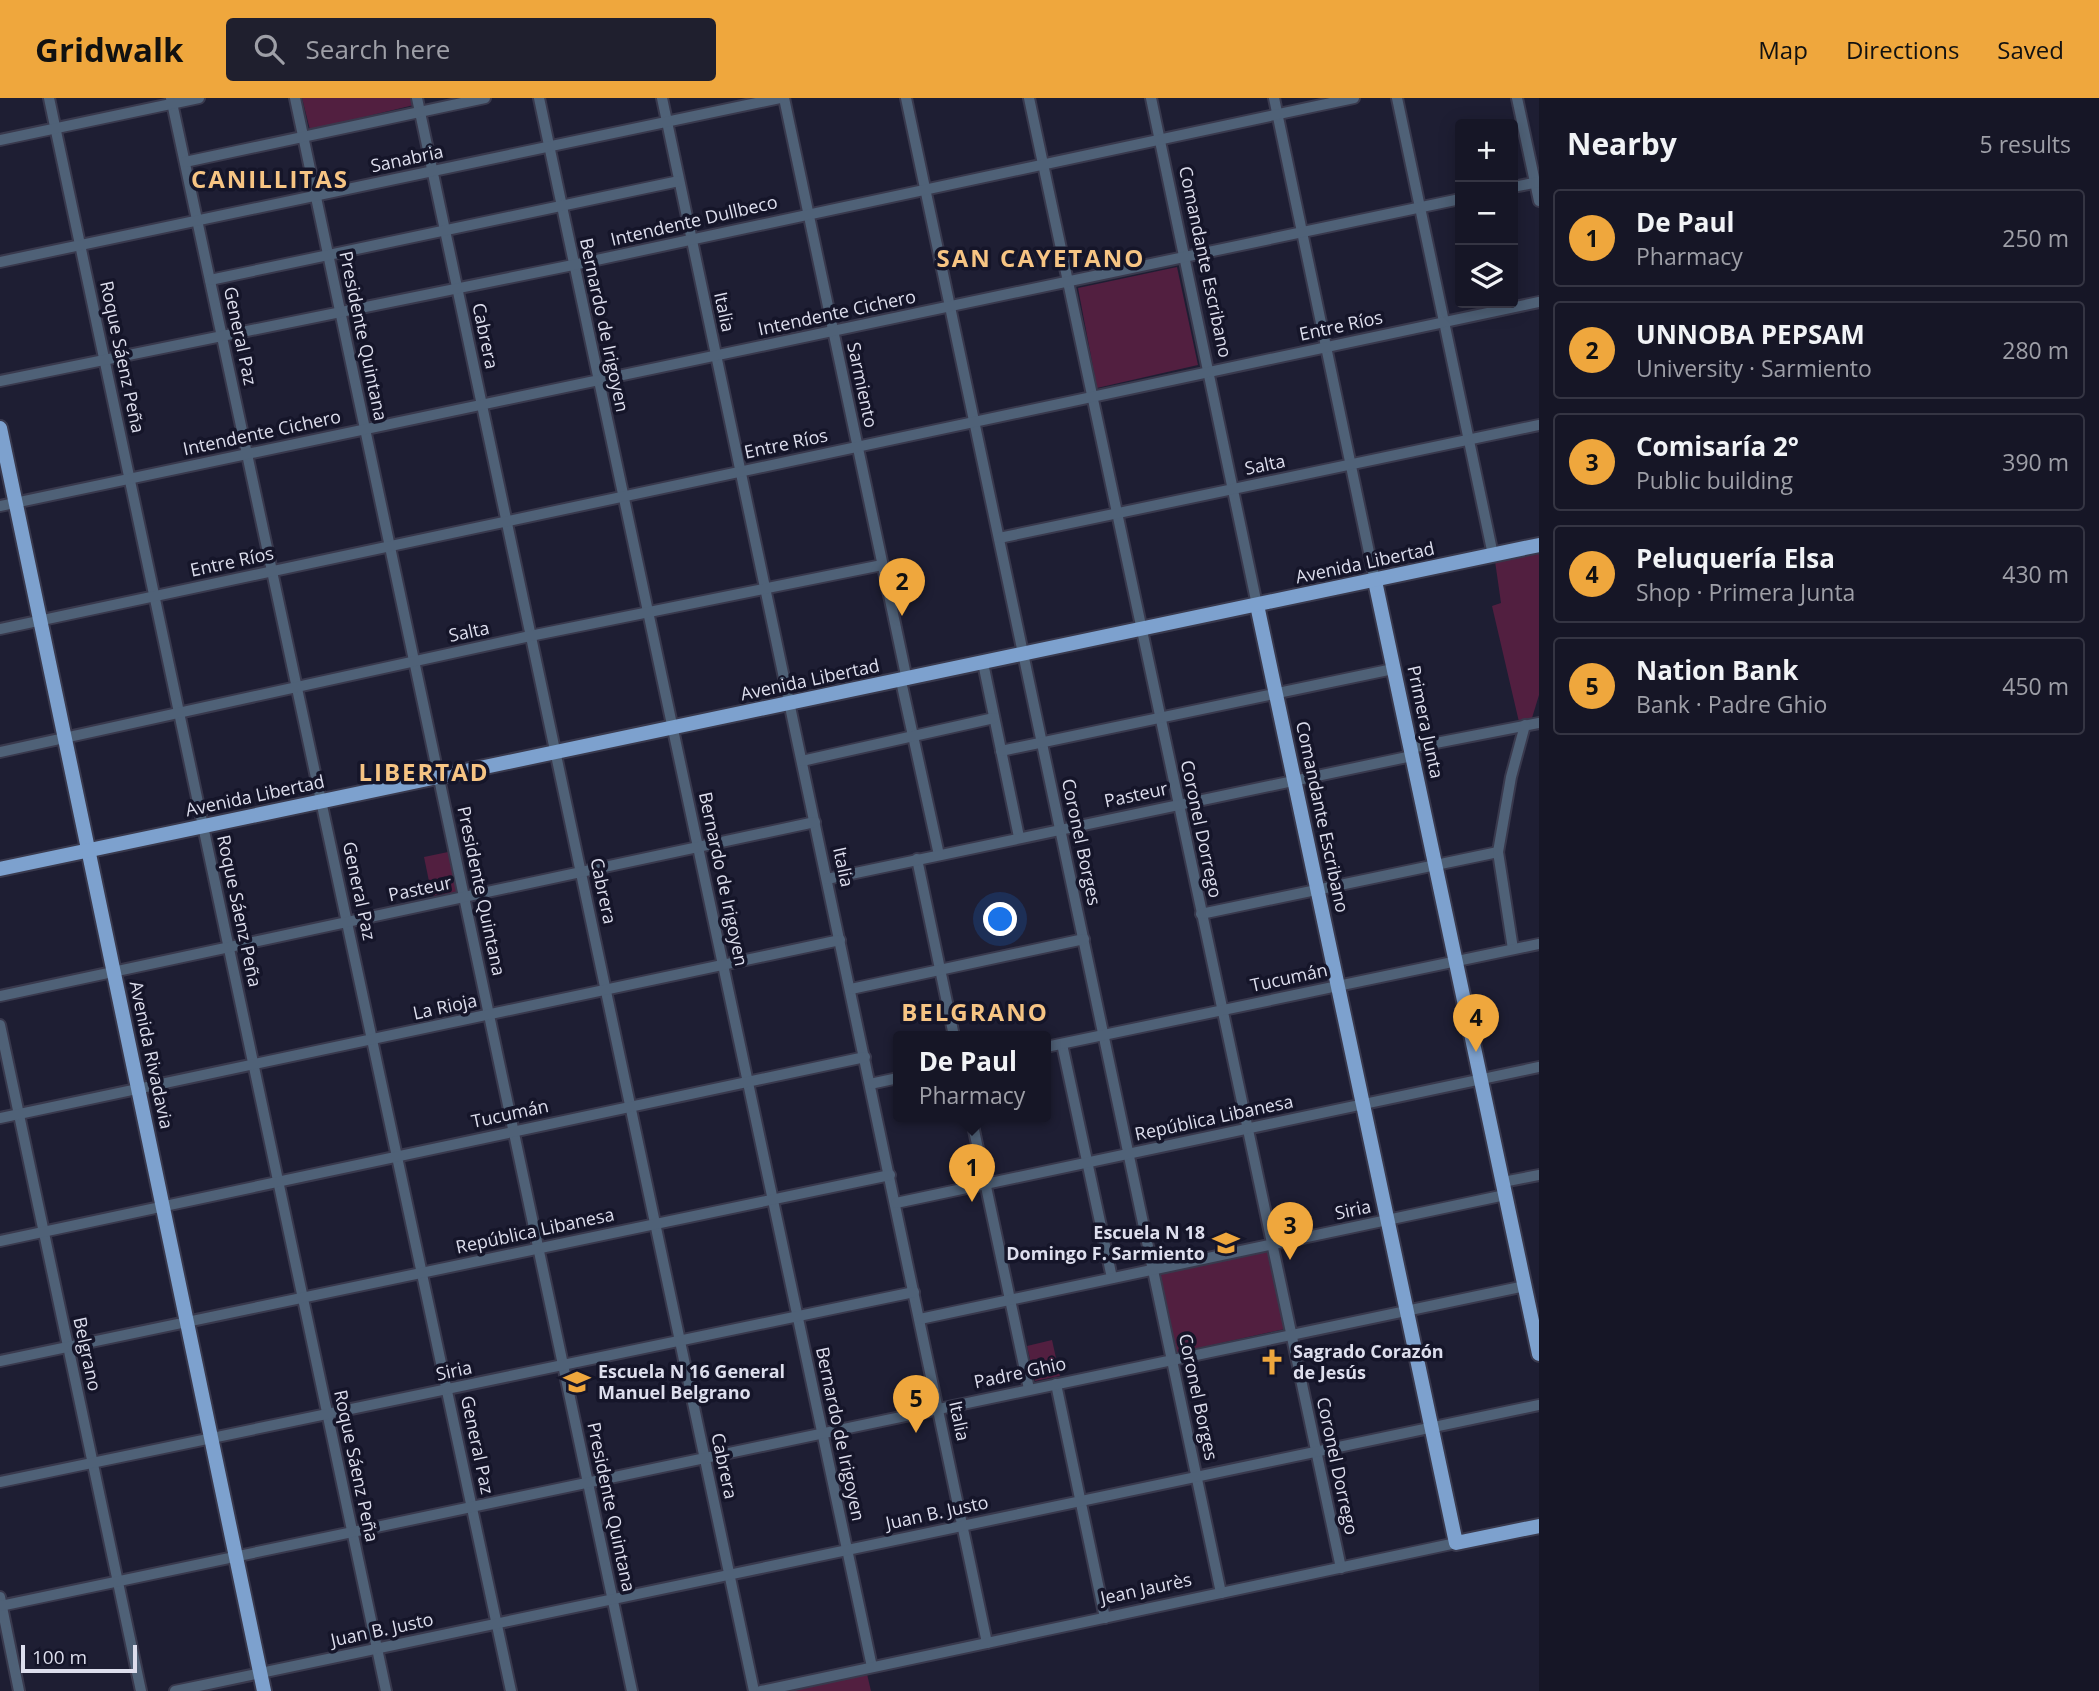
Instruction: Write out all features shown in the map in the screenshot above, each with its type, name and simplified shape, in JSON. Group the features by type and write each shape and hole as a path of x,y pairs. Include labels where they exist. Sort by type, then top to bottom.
{"main road":[{"name":"Avenida Rivadavia","path":"0,428 264,1691"},
{"name":"Avenida Libertad","path":"0,869 1539,545"},
{"name":"Primera Junta","path":"1375,581 1504,1189 1530,1291 1539,1354"},
{"name":"Comandante Escribano","path":"1257,605 1456,1543"},
{"name":"Jean Jaurès","path":"1456,1543 1539,1526"}],"street":[{"name":"Roque Sáenz Peña","path":"49,98 386,1691"},
{"path":"0,140 172,101 199,98"},
{"name":"Presidente Quintana","path":"295,98 632,1691"},
{"name":"Cabrera","path":"417,98 754,1691"},
{"path":"185,162 485,98"},
{"name":"Bernardo de Irigoyen","path":"539,98 872,1667"},
{"name":"Italia","path":"662,98 987,1643"},
{"name":"Sanabria","path":"0,262 782,98"},
{"name":"Sarmiento","path":"782,98 858,447 939,855"},
{"name":"Coronel Borges","path":"906,98 1221,1593"},
{"name":"Coronel Dorrego","path":"1029,98 1341,1568"},
{"name":"Comandante Escribano","path":"1151,98 1257,605"},
{"name":"Primera Junta","path":"1274,98 1375,581"},
{"name":"Intendente Dullbeco","path":"0,381 573,265 1354,98"},
{"path":"1397,98 1493,555"},
{"path":"1517,98 1539,201"},
{"name":"General Paz","path":"172,101 511,1691"},
{"path":"210,280 679,181"},
{"path":"1518,186 1537,182"},
{"name":"Intendente Cichero","path":"0,506 1455,199"},
{"name":"Entre Ríos","path":"0,629 1539,302"},
{"name":"Salta","path":"999,538 1539,425"},
{"name":"Salta","path":"0,752 530,636 882,565"},
{"path":"983,663 1019,837"},
{"path":"1001,751 1393,669"},
{"path":"803,761 995,718"},
{"name":"Pasteur","path":"827,879 1294,780 1539,722"},
{"path":"1513,949 1498,852 1511,777 1525,725"},
{"name":"Pasteur","path":"0,996 816,822"},
{"path":"1201,915 1435,863 1498,852"},
{"path":"917,859 953,1031"},
{"path":"850,989 1084,939"},
{"name":"La Rioja","path":"0,1118 840,940"},
{"name":"Tucumán","path":"1051,1046 1539,944"},
{"name":"Belgrano","path":"0,1025 141,1691"},
{"path":"1062,1044 1112,1278"},
{"name":"Tucumán","path":"0,1241 865,1057"},
{"name":"República Libanesa","path":"896,1203 1539,1067"},
{"path":"870,1084 893,1079"},
{"path":"972,1122 1029,1390"},
{"name":"República Libanesa","path":"0,1362 890,1175"},
{"name":"Siria","path":"920,1319 1387,1220 1504,1189 1539,1175"},
{"name":"Padre Ghio","path":"1,1603 236,1559 1407,1311 1530,1291"},
{"name":"Siria","path":"0,1482 328,1416 914,1292"},
{"path":"1056,1384 1105,1618"},
{"name":"Juan B. Justo","path":"175,1691 1539,1405"},
{"name":"Jean Jaurès","path":"761,1691 1456,1543"},
{"path":"1,1603 19,1691"}],"shaded area":[{"path":"302,98 412,98 414,105 310,130"},
{"path":"1177,267 1198,365 1097,388 1078,288"},
{"path":"1539,551 1539,695 1532,718 1519,722 1492,606 1501,603 1495,561"},
{"path":"448,852 457,892 432,896 424,857"},
{"path":"1268,1251 1285,1329 1176,1353 1159,1274"},
{"path":"1052,1340 1060,1376 1035,1381 1027,1346"},
{"path":"867,1674 871,1691 786,1691"}],"place":[{"name":"UNNOBA PEPSAM","path":"902,616"},
{"name":"Peluquería Elsa","path":"1476,1052"},
{"name":"De Paul","path":"972,1202"},
{"name":"Escuela N 18 Domingo F. Sarmiento","path":"1226,1243"},
{"name":"Comisaría 2°","path":"1290,1260"},
{"name":"Sagrado Corazón de Jesús","path":"1272,1362"},
{"name":"Escuela N 16 General Manuel Belgrano","path":"577,1382"},
{"name":"Nation Bank","path":"916,1433"}],"district":[{"name":"CANILLITAS","path":"270,180"},
{"name":"SAN CAYETANO","path":"1041,259"},
{"name":"LIBERTAD","path":"424,773"},
{"name":"BELGRANO","path":"975,1013"}]}
